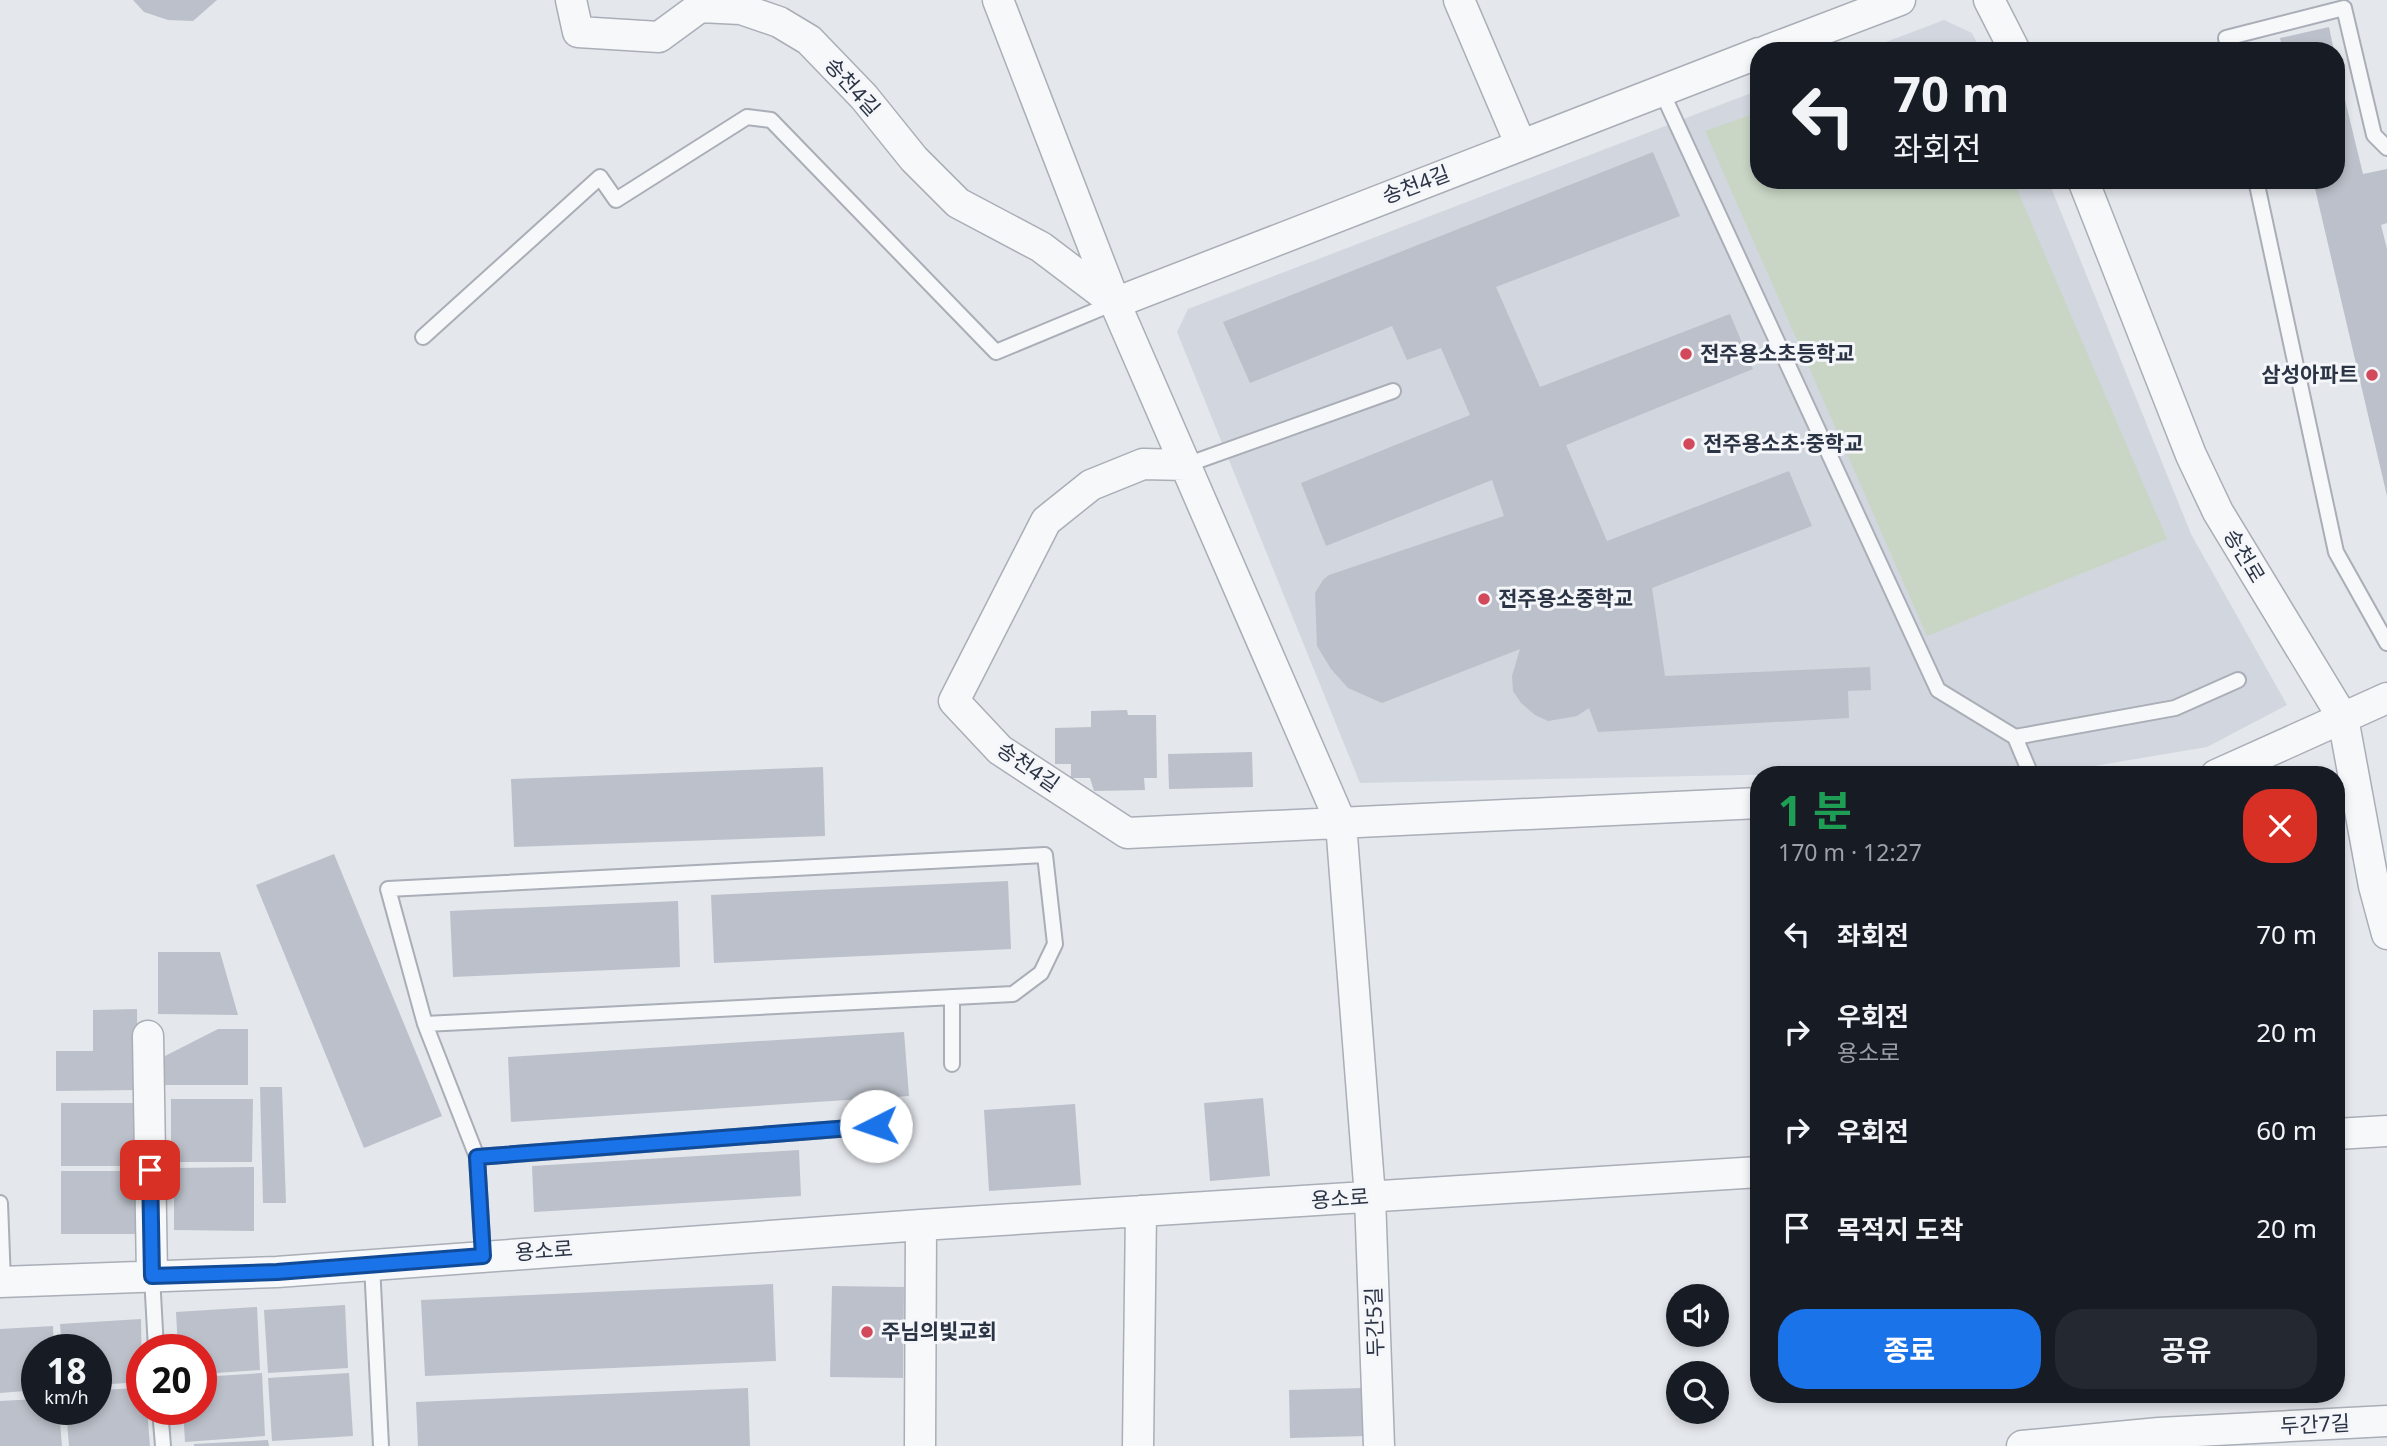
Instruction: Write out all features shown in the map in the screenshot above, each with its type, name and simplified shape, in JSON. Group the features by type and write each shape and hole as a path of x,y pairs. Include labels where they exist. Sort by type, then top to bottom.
{"street":[{"name":"송천4길","path":"571,0 578,32 659,37 700,7 741,9 779,22 809,40 864,97 914,159 958,203 1041,247 1115,303"},
{"name":"송천4길","path":"998,0 1115,303 1341,823 1370,1197"},
{"path":"1458,0 1520,144"},
{"path":"1790,42 1900,0"},
{"path":"1989,0 2010,42"},
{"name":"송천4길","path":"1115,303 1750,56"},
{"name":"송천로","path":"2087,189 2207,489 2245,558 2343,718 2380,885 2387,934"},
{"name":"송천4길","path":"1186,465 1143,464 1091,485 1046,522 954,701 1000,750 1127,833 1341,823"},
{"path":"2236,766 2387,698"},
{"path":"1341,823 1750,803"},
{"path":"148,1037 152,1276"},
{"path":"2345,1133 2387,1131"},
{"name":"용소로","path":"1,1282 277,1272 921,1225 1750,1173"},
{"name":"두간5길","path":"1370,1197 1379,1446"},
{"path":"1138,1446 1141,1211"},
{"path":"920,1446 921,1225"},
{"name":"두간7길","path":"2022,1446 2158,1440 2387,1422"}],"lane":[{"path":"2227,42 2226,38 2344,8 2374,135 2387,148"},
{"path":"1661,90 1938,690 2015,737 2027,766"},
{"path":"423,337 600,177 616,200 747,117 771,120 996,352 1115,303"},
{"path":"2258,189 2336,552 2387,643"},
{"path":"1186,465 1393,391"},
{"path":"2015,737 2175,708 2238,680"},
{"path":"425,1024 1013,994 1041,974 1055,944 1045,855 388,890 425,1024 477,1157 483,1256"},
{"path":"952,997 952,1064"},
{"path":"477,1157 903,1124"},
{"path":"0,1203 1,1282"},
{"path":"372,1264 382,1446"},
{"path":"152,1276 155,1334"},
{"path":"161,1425 163,1446"}],"shaded area":[{"path":"1944,20 1972,33 1976,42 1886,42"},
{"name":"전주용소초·중학교","path":"1750,93 1750,189 2052,189 2191,534 2287,705 2207,747 2094,766 1750,766 1750,775 1360,783 1177,332 1188,309"}],"green space":[{"path":"1750,115 1750,189 2017,189 2167,539 1927,636 1705,131"}],"building":[{"path":"133,0 217,0 193,21 168,20 144,12"},
{"path":"2329,27 2332,42 2281,42 2280,38"},
{"name":"삼성아파트","path":"2345,100 2363,174 2387,169 2387,223 2381,225 2387,249 2387,496 2315,189 2345,189"},
{"path":"1653,152 1680,216 1496,287 1540,387 1730,314 1753,369 1566,445 1607,541 1789,471 1812,526 1652,588 1665,676 1870,667 1871,690 1848,691 1849,718 1598,732 1589,708 1577,716 1548,721 1535,715 1521,703 1513,691 1512,676 1520,649 1382,703 1348,688 1331,669 1317,646 1315,593 1323,580 1329,575 1504,516 1492,480 1326,546 1301,483 1470,415 1441,348 1407,360 1392,326 1250,383 1223,322"},
{"path":"1127,710 1128,715 1156,715 1157,778 1144,778 1145,790 1094,791 1090,778 1071,778 1071,764 1055,764 1055,728 1091,727 1091,711"},
{"path":"1252,752 1253,787 1169,789 1168,754"},
{"path":"823,767 825,836 514,847 511,779"},
{"path":"334,854 442,1116 364,1148 256,885"},
{"path":"1008,881 1011,949 714,963 711,895"},
{"path":"678,901 680,967 453,977 450,911"},
{"path":"158,952 220,952 238,1015 158,1014"},
{"path":"137,1009 138,1090 56,1091 56,1051 93,1051 93,1010"},
{"path":"218,1029 248,1029 248,1085 163,1085 163,1057"},
{"path":"904,1032 909,1096 511,1122 508,1057"},
{"path":"260,1087 282,1087 286,1203 263,1203"},
{"path":"1263,1098 1270,1176 1210,1181 1204,1103"},
{"path":"171,1099 253,1099 252,1162 171,1162"},
{"path":"61,1103 142,1103 142,1166 61,1166"},
{"path":"1075,1104 1081,1185 989,1191 984,1110"},
{"path":"799,1150 801,1196 534,1212 532,1166"},
{"path":"254,1167 254,1231 174,1230 174,1168"},
{"path":"61,1171 142,1171 142,1234 61,1234"},
{"path":"773,1284 776,1361 425,1376 421,1300"},
{"name":"주님의빛교회","path":"832,1286 904,1287 903,1378 830,1377"},
{"path":"345,1305 348,1368 268,1373 264,1310"},
{"path":"257,1307 260,1370 217,1373 217,1334 177,1334 176,1312"},
{"path":"141,1319 141,1334 126,1334 126,1383 112,1384 112,1334 61,1334 60,1324"},
{"path":"53,1326 53,1334 21,1334 21,1391 0,1393 0,1329"},
{"path":"262,1373 265,1436 185,1442 184,1425 217,1425 217,1376"},
{"path":"349,1373 353,1436 272,1441 268,1378"},
{"path":"748,1388 750,1446 418,1446 416,1402"},
{"path":"1364,1388 1365,1436 1290,1438 1289,1390"},
{"path":"112,1389 126,1389 126,1425 148,1425 150,1446 69,1446 67,1425 112,1425"},
{"path":"21,1400 21,1425 60,1425 62,1446 0,1446 0,1401"},
{"path":"268,1440 269,1446 194,1446 194,1444"}],"place":[{"name":"전주용소초등학교","path":"1686,354"},
{"name":"삼성아파트","path":"2372,375"},
{"name":"전주용소초·중학교","path":"1689,444"},
{"name":"전주용소중학교","path":"1484,599"},
{"name":"주님의빛교회","path":"867,1332"}],"route":[{"path":"150,1170 152,1276 277,1272 483,1256 477,1157 876,1126"}]}
